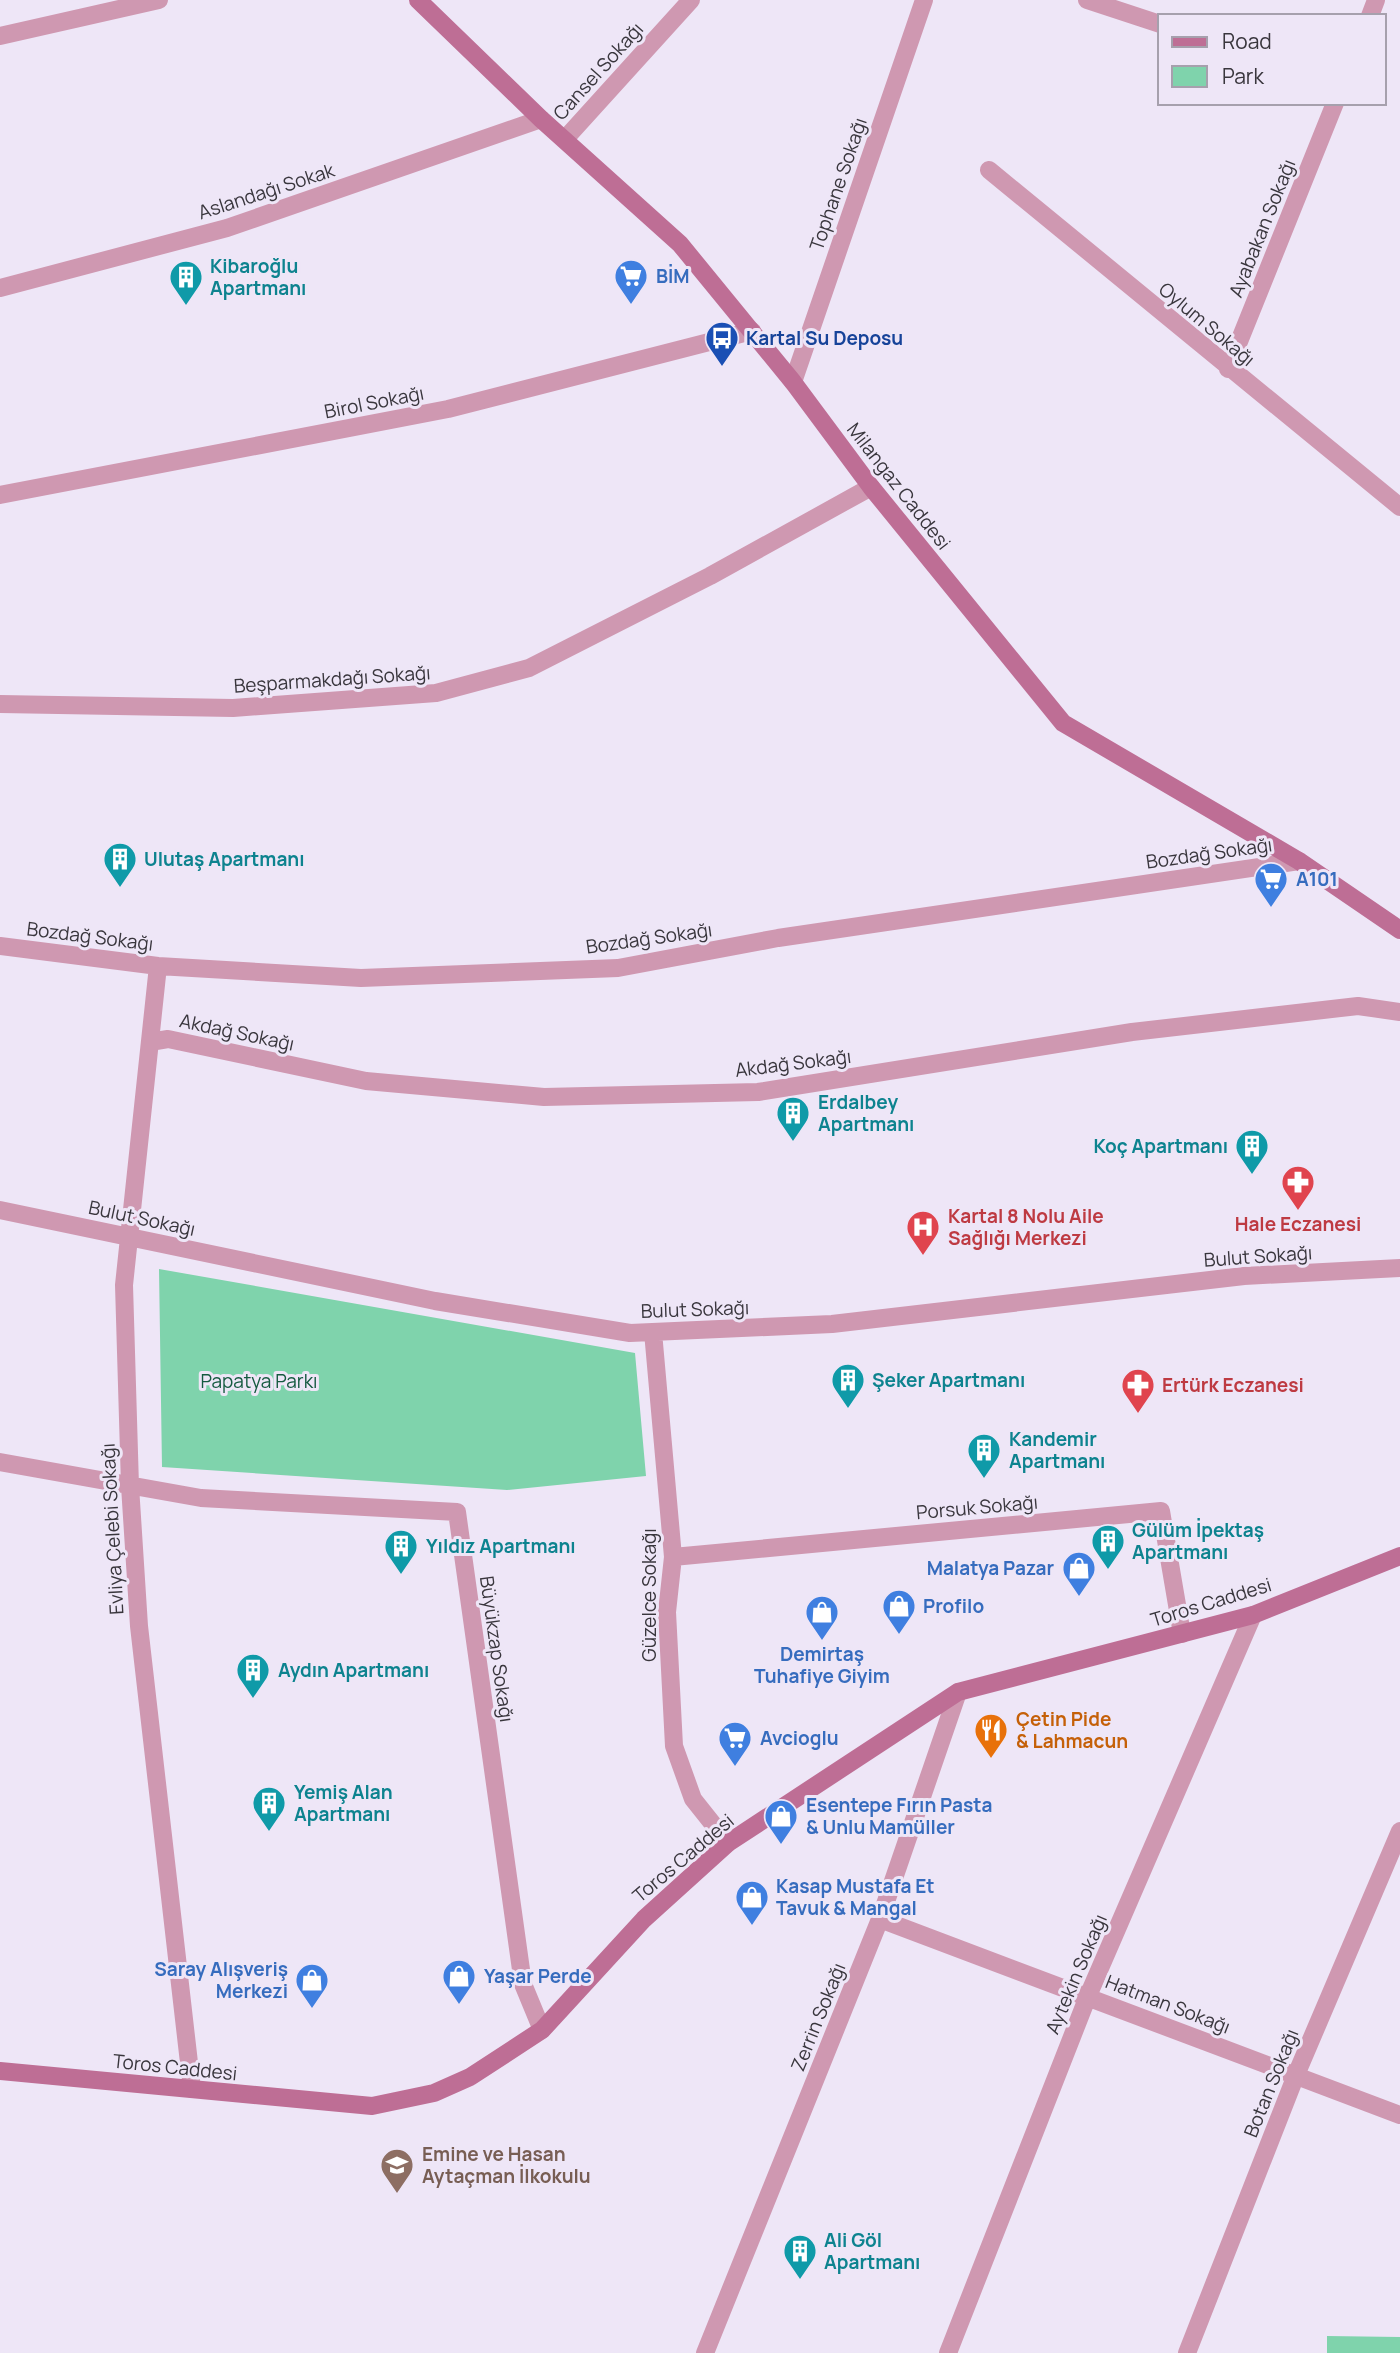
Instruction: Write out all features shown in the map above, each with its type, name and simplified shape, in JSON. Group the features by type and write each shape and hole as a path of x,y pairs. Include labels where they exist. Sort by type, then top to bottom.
{"street":[{"path":"0,36 159,0"},
{"name":"Milangaz Caddesi","path":"418,0 541,119 680,244 793,382 871,487 1063,723 1299,861 1400,930"},
{"name":"Cansel Sokağı","path":"565,139 691,0"},
{"name":"Tophane Sokağı","path":"793,382 924,0"},
{"path":"1087,0 1158,23"},
{"name":"Ayabakan Sokağı","path":"1228,369 1334,105"},
{"name":"Aslandağı Sokak","path":"0,288 227,228 541,119"},
{"name":"Oylum Sokağı","path":"989,170 1228,369 1400,507"},
{"name":"Birol Sokağı","path":"0,495 448,409 752,331"},
{"name":"Beşparmakdağı Sokağı","path":"0,704 233,708 436,693 529,668 710,576 871,487"},
{"name":"Bozdağ Sokağı","path":"0,946 158,966 361,978 618,968 792,936 1299,861"},
{"name":"Evliya Çelebi Sokağı","path":"158,966 127,1236 124,1285 130,1486 139,1626 192,2089"},
{"name":"Akdağ Sokağı","path":"150,1042 168,1039 366,1081 544,1097 731,1093 758,1092 1132,1032 1359,1006 1400,1012"},
{"name":"Bulut Sokağı","path":"0,1210 435,1301 630,1333 832,1324 1244,1276 1400,1268"},
{"name":"Güzelce Sokağı","path":"653,1332 673,1557 667,1612 674,1746 692,1799 729,1843"},
{"path":"0,1462 130,1486"},
{"name":"Büyükzap Sokağı","path":"130,1486 201,1498 457,1512 523,1984 542,2030"},
{"name":"Porsuk Sokağı","path":"673,1557 1161,1511 1182,1634"},
{"name":"Toros Caddesi","path":"0,2071 372,2106 434,2093 470,2077 542,2030 644,1919 729,1843 958,1692 1253,1615 1400,1556"},
{"name":"Aytekin Sokağı","path":"948,2353 1088,1996 1253,1615"},
{"name":"Zerrin Sokağı","path":"705,2353 880,1919 958,1692"},
{"name":"Botan Sokağı","path":"1187,2353 1296,2075 1400,1831"},
{"name":"Hatman Sokağı","path":"880,1919 1400,2115"}],"green space":[{"name":"Papatya Parkı","path":"159,1269 635,1353 646,1476 507,1490 162,1467"},
{"path":"1327,2336 1400,2337 1400,2353 1327,2353"}],"place":[{"name":"BİM","path":"631,306"},
{"name":"Kibaroğlu Apartmanı","path":"186,307"},
{"name":"Kartal Su Deposu","path":"722,368"},
{"name":"Ulutaş Apartmanı","path":"120,889"},
{"name":"A101","path":"1271,909"},
{"name":"Erdalbey Apartmanı","path":"793,1143"},
{"name":"Koç Apartmanı","path":"1252,1176"},
{"name":"Hale Eczanesi","path":"1298,1212"},
{"name":"Kartal 8 Nolu Aile Sağlığı Merkezi","path":"923,1257"},
{"name":"Şeker Apartmanı","path":"848,1410"},
{"name":"Ertürk Eczanesi","path":"1138,1415"},
{"name":"Kandemir Apartmanı","path":"984,1480"},
{"name":"Gülüm İpektaş Apartmanı","path":"1108,1571"},
{"name":"Yıldız Apartmanı","path":"401,1576"},
{"name":"Malatya Pazar","path":"1079,1598"},
{"name":"Profilo","path":"899,1636"},
{"name":"Demirtaş Tuhafiye Giyim","path":"822,1642"},
{"name":"Aydın Apartmanı","path":"253,1700"},
{"name":"Çetin Pide & Lahmacun","path":"991,1760"},
{"name":"Avcioglu","path":"735,1768"},
{"name":"Yemiş Alan Apartmanı","path":"269,1833"},
{"name":"Esentepe Fırın Pasta & Unlu Mamüller","path":"781,1846"},
{"name":"Kasap Mustafa Et Tavuk & Mangal","path":"752,1927"},
{"name":"Yaşar Perde","path":"459,2006"},
{"name":"Saray Alışveriş Merkezi","path":"312,2010"},
{"name":"Emine ve Hasan Aytaçman İlkokulu","path":"397,2195"},
{"name":"Ali Göl Apartmanı","path":"800,2281"}]}
